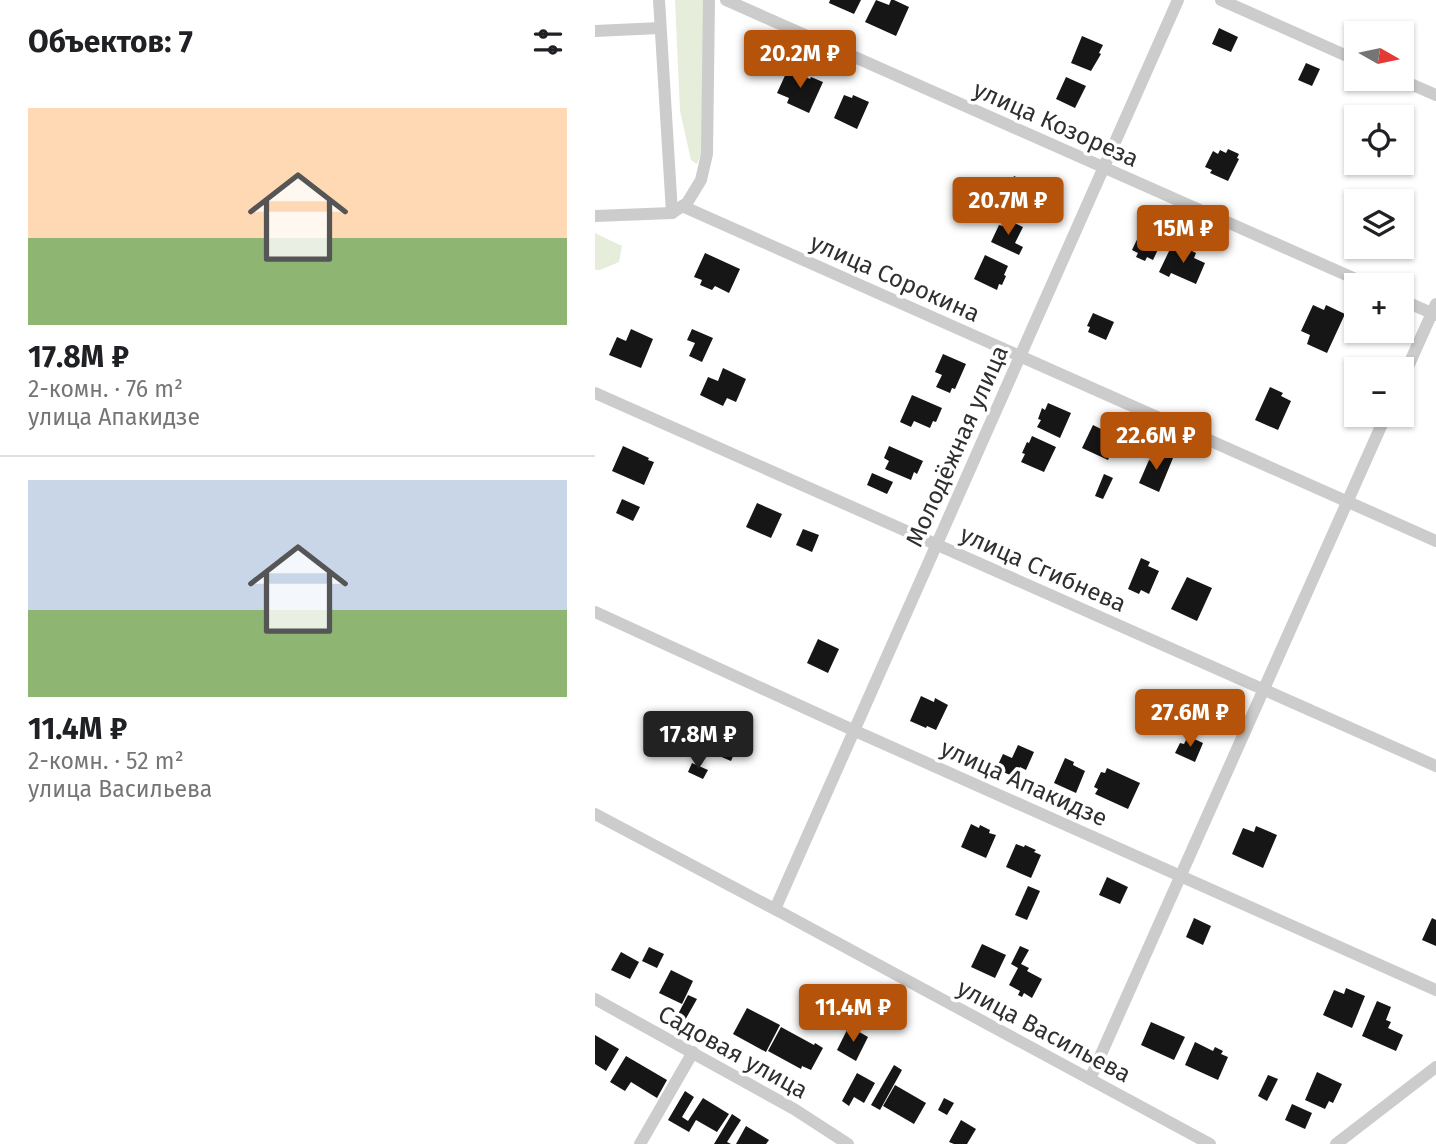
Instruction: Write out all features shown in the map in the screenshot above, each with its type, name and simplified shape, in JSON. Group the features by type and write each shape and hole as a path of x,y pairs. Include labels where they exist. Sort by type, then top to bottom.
{"street":[{"path":"659,0 677,210"},
{"path":"595,216 677,210 687,203 701,180 706,155 709,0"},
{"name":"улица Козореза","path":"726,0 1344,274"},
{"name":"Молодёжная улица","path":"779,912 853,730 1178,0"},
{"path":"1221,0 1344,55"},
{"path":"595,31 660,28"},
{"path":"1414,85 1436,95"},
{"name":"улица Сорокина","path":"677,210 1020,356 1436,541"},
{"path":"1413,357 1435,310 1414,304"},
{"name":"улица Сгибнева","path":"595,393 1436,766"},
{"path":"1090,1079 1381,427"},
{"name":"улица Апакидзе","path":"595,612 1436,990"},
{"name":"улица Васильева","path":"595,814 1210,1144"},
{"name":"Садовая улица","path":"595,999 794,1109 848,1144"},
{"path":"640,1144 692,1052"},
{"path":"1335,1144 1436,1067"}],"green space":[{"path":"675,0 706,0 702,152 697,164 691,160 680,111"},
{"path":"595,233 622,246 619,262 595,270"}],"building":[{"path":"830,0 861,0 854,14 829,3"},
{"path":"876,0 889,5 891,0 894,0 909,7 896,36 865,22"},
{"path":"1219,28 1238,37 1231,52 1212,44"},
{"path":"1082,36 1103,45 1091,71 1071,63"},
{"path":"1306,63 1320,69 1312,86 1298,80"},
{"path":"788,69 823,82 809,113 787,103 789,98 777,93"},
{"path":"1066,77 1086,86 1075,108 1056,99"},
{"path":"844,95 852,98 853,95 869,102 857,129 834,118"},
{"path":"1228,149 1239,154 1239,159 1228,181 1210,173 1212,170 1205,167 1213,151 1218,154 1220,150 1226,153"},
{"path":"1014,176 1041,189 1037,198 1032,195 1027,206 1005,196"},
{"path":"1006,219 1023,227 1015,243 1023,247 1019,255 991,242 999,225 1003,226"},
{"path":"1149,229 1158,233 1156,238 1162,241 1153,260 1147,257 1145,261 1136,257 1138,253 1132,250 1141,231 1147,234"},
{"path":"1171,247 1182,253 1184,247 1196,253 1194,258 1205,263 1196,284 1171,273 1169,277 1159,272"},
{"path":"705,253 740,269 729,293 715,286 712,290 700,285 702,280 694,277"},
{"path":"985,255 1008,266 1002,285 999,284 997,290 974,279"},
{"path":"1313,305 1324,310 1326,305 1344,314 1327,353 1307,344 1310,335 1301,331"},
{"path":"1093,313 1114,322 1106,340 1088,332 1090,327 1087,326"},
{"path":"631,329 653,339 641,368 609,355 617,337 626,341"},
{"path":"692,329 713,338 702,362 689,356 695,343 687,340"},
{"path":"943,354 966,364 955,389 952,388 950,393 936,387 942,375 935,372"},
{"path":"723,368 746,379 736,402 727,398 723,406 700,395 708,377 718,381"},
{"path":"1270,387 1283,393 1281,396 1291,401 1278,430 1255,420"},
{"path":"912,395 942,408 930,428 914,421 911,427 900,422"},
{"path":"1048,403 1071,413 1060,438 1037,427 1042,408 1045,410"},
{"path":"1093,425 1101,429 1102,426 1118,437 1108,460 1082,448"},
{"path":"1032,436 1056,447 1044,472 1021,462 1025,454 1022,453"},
{"path":"623,446 654,462 644,485 612,471"},
{"path":"889,446 923,461 911,480 885,469 889,461 884,458"},
{"path":"1160,452 1173,458 1159,492 1139,483 1149,460 1156,463"},
{"path":"872,473 893,482 887,494 867,485"},
{"path":"1104,474 1113,478 1103,499 1095,496"},
{"path":"622,499 640,507 633,521 616,513"},
{"path":"757,503 782,514 771,538 746,527"},
{"path":"803,529 819,535 812,552 796,545"},
{"path":"1141,558 1150,562 1148,566 1159,571 1149,594 1141,590 1139,594 1128,589"},
{"path":"1187,577 1212,588 1197,621 1171,609"},
{"path":"818,639 839,649 828,673 807,663"},
{"path":"921,696 934,702 935,698 948,705 936,730 910,721"},
{"path":"1222,696 1232,701 1224,719 1213,715"},
{"path":"1190,700 1213,710 1206,725 1183,715"},
{"path":"711,723 736,734 734,738 740,740 731,761 700,748"},
{"path":"1188,736 1203,743 1195,762 1175,753 1180,743 1184,744"},
{"path":"1018,745 1034,752 1026,770 1020,767 1015,777 996,769 1003,754 1012,758"},
{"path":"1065,758 1085,771 1076,793 1054,783"},
{"path":"692,763 708,770 703,779 688,772"},
{"path":"1107,768 1140,783 1128,809 1095,794 1098,789 1094,787 1101,772 1105,773"},
{"path":"971,824 979,828 980,825 996,835 986,858 961,847"},
{"path":"1256,826 1277,835 1263,868 1232,854 1243,828 1254,832"},
{"path":"1016,844 1025,845 1041,855 1031,878 1006,867"},
{"path":"1107,877 1128,887 1120,904 1099,895"},
{"path":"1028,886 1040,891 1027,920 1015,915"},
{"path":"1194,918 1211,926 1203,945 1186,937"},
{"path":"1432,918 1436,920 1436,946 1422,940"},
{"path":"982,944 1006,955 995,978 971,967"},
{"path":"1020,946 1029,950 1021,964 1029,968 1027,971 1042,979 1032,998 1024,993 1022,997 1018,995 1020,991 1009,985 1018,968 1011,964"},
{"path":"649,947 664,954 657,968 642,961"},
{"path":"621,952 639,962 630,979 611,970"},
{"path":"671,970 693,981 682,1004 659,993"},
{"path":"1346,988 1365,996 1352,1028 1323,1015 1334,990 1344,994"},
{"path":"688,995 697,999 684,1022 676,1018"},
{"path":"1377,1001 1391,1007 1386,1020 1391,1022 1388,1028 1403,1035 1396,1051 1362,1036"},
{"path":"747,1008 780,1025 766,1052 733,1034"},
{"path":"1151,1022 1185,1037 1174,1060 1141,1045"},
{"path":"849,1026 868,1037 856,1061 837,1050"},
{"path":"781,1027 823,1048 811,1070 802,1066 801,1069 768,1051"},
{"path":"595,1035 619,1049 606,1071 595,1064"},
{"path":"1195,1042 1213,1051 1215,1047 1228,1057 1218,1080 1185,1065"},
{"path":"626,1056 667,1080 657,1098 631,1082 625,1091 610,1082"},
{"path":"894,1065 902,1070 880,1110 871,1105"},
{"path":"1317,1072 1342,1084 1333,1103 1329,1101 1325,1109 1305,1100"},
{"path":"857,1073 875,1083 864,1103 854,1097 849,1106 842,1101"},
{"path":"1268,1075 1278,1079 1267,1101 1258,1096"},
{"path":"895,1085 926,1103 914,1124 883,1106"},
{"path":"685,1091 694,1097 682,1117 688,1121 703,1098 729,1114 717,1132 696,1120 689,1132 668,1120"},
{"path":"944,1098 954,1103 947,1115 938,1110"},
{"path":"1292,1104 1312,1113 1305,1129 1285,1120"},
{"path":"732,1114 741,1120 727,1142 731,1144 714,1144"},
{"path":"961,1120 976,1129 967,1144 949,1142"},
{"path":"746,1126 769,1140 766,1144 736,1144"}]}
